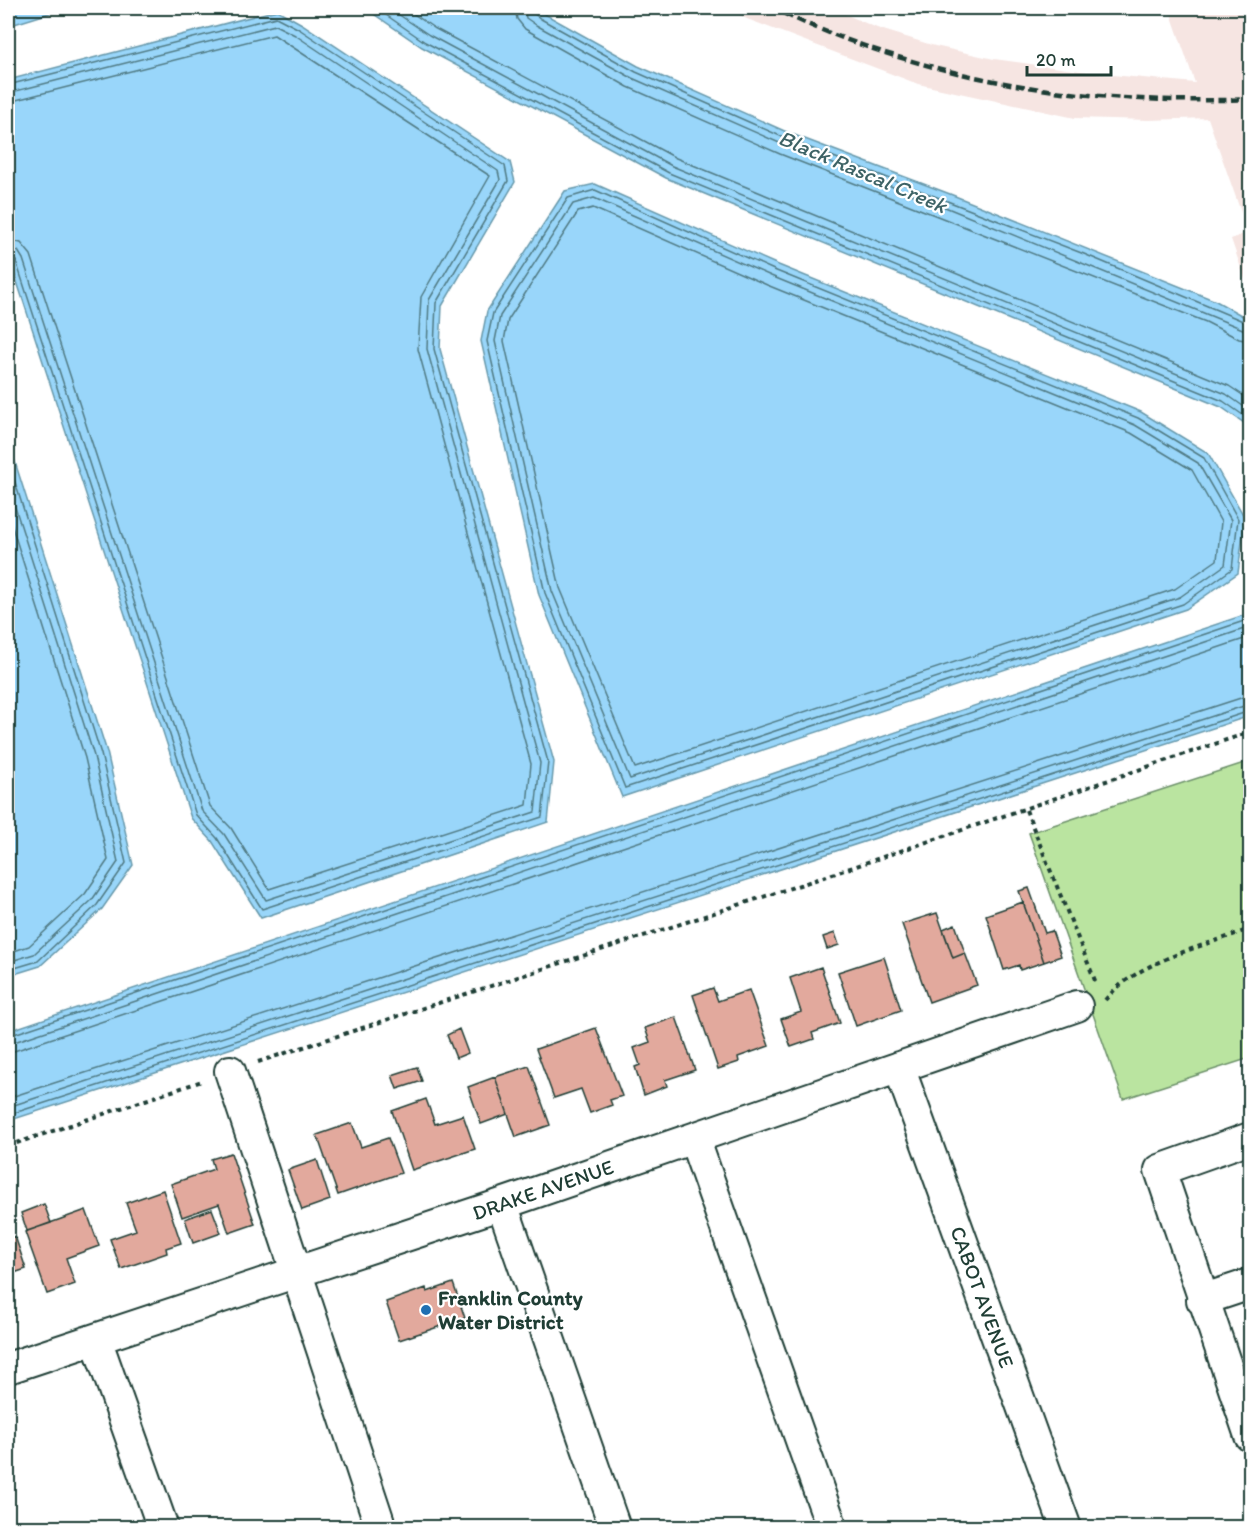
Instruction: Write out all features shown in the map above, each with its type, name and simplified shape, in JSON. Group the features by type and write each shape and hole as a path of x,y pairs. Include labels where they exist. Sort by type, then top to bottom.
{"street":[{"name":"DRAKE AVENUE","path":"8,1368 502,1204 1091,1003"},
{"name":"CABOT AVENUE","path":"899,1067 1066,1527"},
{"path":"230,1071 381,1527"},
{"path":"1251,1137 1160,1170 1202,1300 1251,1436"},
{"path":"694,1138 832,1527"},
{"path":"502,1204 615,1527"},
{"path":"1202,1300 1251,1284"},
{"path":"96,1339 163,1527"}],"path":[{"path":"8,1146 1026,810 1251,732"},
{"path":"1026,810 1089,970 1091,1003 1128,979 1164,961 1251,928"}],"shaded area":[{"path":"727,8 831,8 877,28 935,46 994,59 1102,74 1195,83 1169,8 1250,8 1250,294 1231,239 1248,232 1208,118 1149,120 1075,118 918,84 747,19"}],"green space":[{"path":"1250,761 1250,1058 1123,1099 1029,833"}],"water":[{"path":"8,8 66,8 8,26"},
{"name":"Black Rascal Creek","path":"365,8 534,8 638,66 789,133 950,194 1216,301 1250,320 1250,427 1221,407 666,178 422,47"},
{"path":"277,10 302,24 510,162 515,182 442,306 440,349 554,762 548,822 261,918 212,841 191,818 8,254 8,80"},
{"path":"595,184 776,264 1141,412 1208,453 1245,518 1238,573 1186,609 622,797 539,595 481,341 487,311 565,191"},
{"path":"8,440 107,752 133,865 102,909 40,966 8,976"},
{"path":"1250,613 1250,716 8,1121 8,1031"}],"building":[{"path":"1029,888 1045,933 1052,931 1061,956 1044,962 1019,891"},
{"path":"1023,902 1044,962 1020,970 1019,965 1004,970 986,915"},
{"path":"937,913 953,958 965,953 977,985 929,1002 902,924"},
{"path":"955,924 965,953 953,958 943,929"},
{"path":"835,933 839,945 827,949 823,937"},
{"path":"884,957 901,1010 856,1026 838,972"},
{"path":"821,967 840,1023 812,1033 814,1039 791,1047 781,1019 801,1012 790,978"},
{"path":"713,988 718,1001 749,990 769,1046 738,1057 739,1062 718,1069 693,995"},
{"path":"676,1017 695,1070 665,1080 667,1086 644,1095 635,1067 640,1065 634,1048 650,1042 645,1028"},
{"path":"596,1028 622,1096 610,1100 612,1105 590,1113 581,1089 554,1098 536,1049"},
{"path":"459,1029 468,1053 456,1058 447,1035"},
{"path":"529,1066 550,1125 516,1137 495,1077"},
{"path":"417,1067 422,1081 397,1089 392,1075"},
{"path":"495,1077 508,1114 481,1124 468,1087"},
{"path":"426,1099 435,1124 463,1115 475,1149 412,1170 392,1111"},
{"path":"352,1123 361,1147 388,1138 401,1173 338,1195 317,1135"},
{"path":"231,1153 255,1224 229,1233 219,1204 182,1217 171,1184 214,1169 211,1159"},
{"path":"317,1160 330,1200 302,1210 288,1170"},
{"path":"163,1190 181,1243 166,1248 167,1253 121,1269 110,1239 136,1230 126,1203"},
{"path":"44,1204 51,1223 27,1231 21,1213"},
{"path":"212,1209 221,1233 193,1243 185,1219"},
{"path":"86,1210 99,1246 66,1258 75,1284 47,1294 25,1232"},
{"path":"15,1236 26,1269 8,1275 8,1239"},
{"name":"Franklin County Water District","path":"453,1283 465,1318 399,1340 386,1302 426,1288 427,1292"}],"railway":[{"path":"772,8 829,33 886,53 945,70 1005,83 1127,98 1250,99"}],"place":[{"name":"Franklin County Water District","path":"426,1310"}]}
